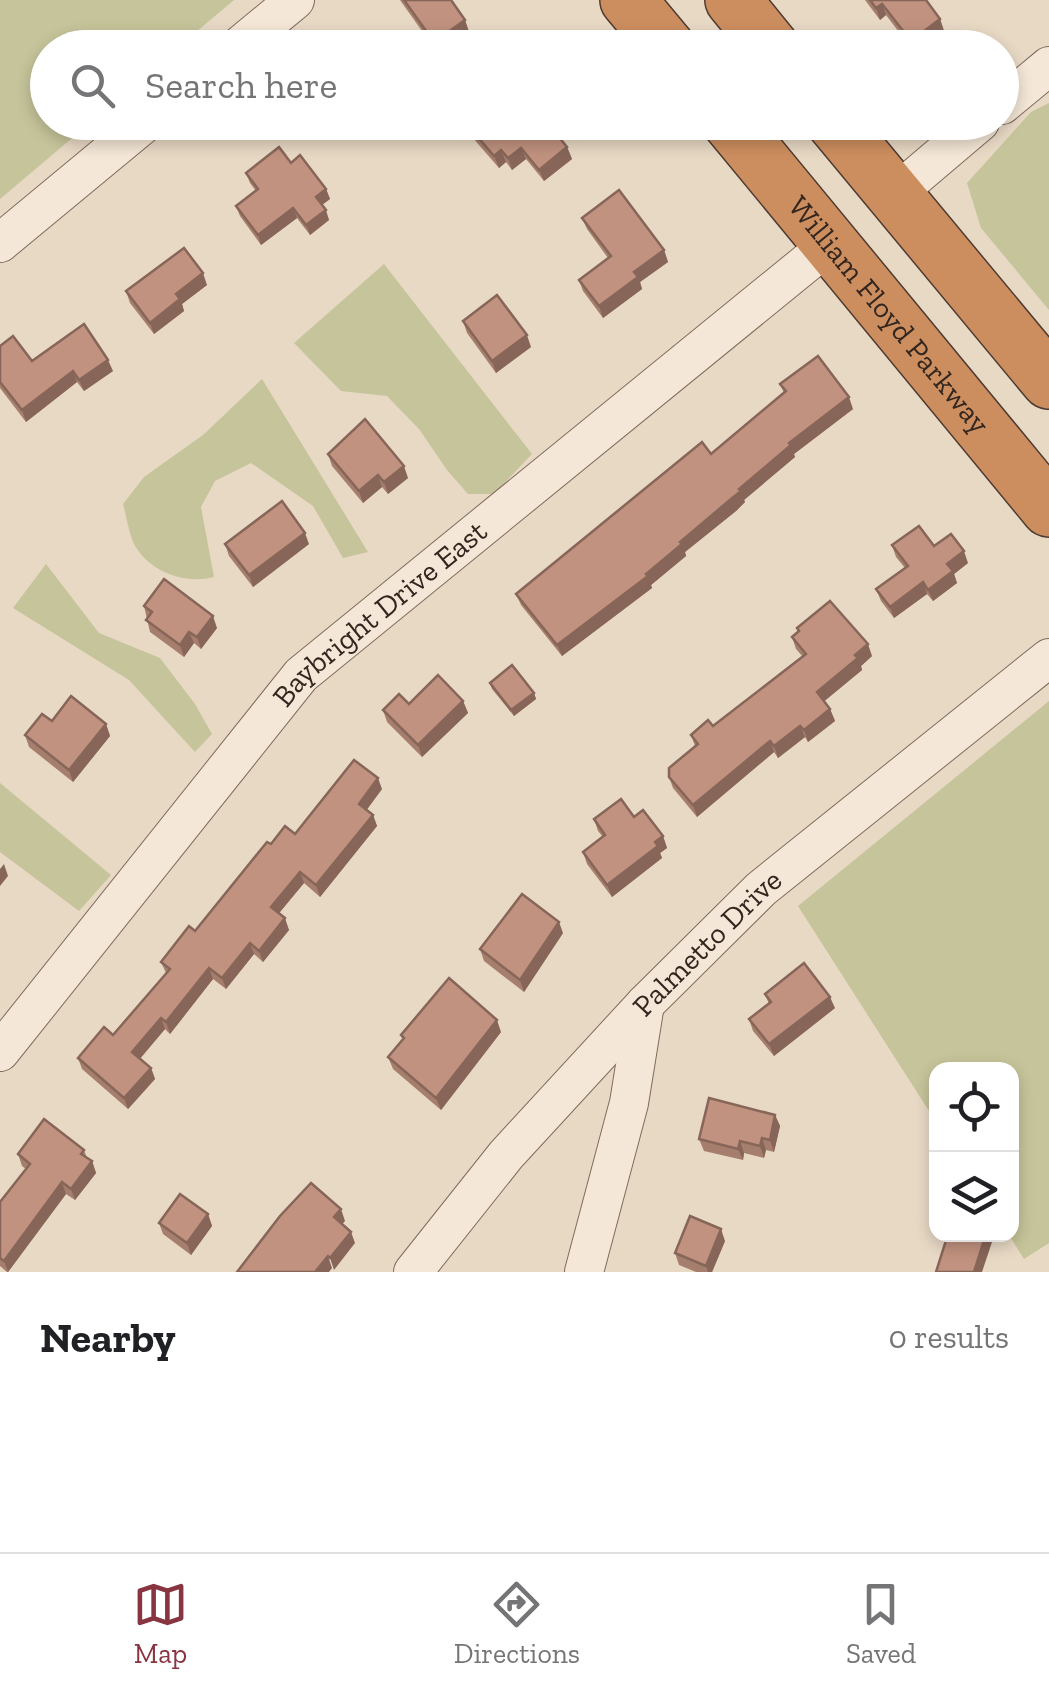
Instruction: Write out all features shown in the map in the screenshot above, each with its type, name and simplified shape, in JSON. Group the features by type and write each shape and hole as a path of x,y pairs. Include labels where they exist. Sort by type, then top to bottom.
{"highway":[{"path":"628,0 653,30"},
{"path":"733,0 757,30"},
{"name":"William Floyd Parkway","path":"745,140 1049,509"},
{"path":"849,140 1049,381"}],"street":[{"path":"259,30 295,0"},
{"path":"1019,91 1049,66"},
{"path":"0,242 124,140"},
{"path":"894,195 959,140"},
{"name":"Baybright Drive East","path":"0,1052 301,675 830,243"},
{"name":"Palmetto Drive","path":"412,1272 506,1155 646,1004 761,889 1049,658"},
{"path":"584,1272 629,1103 646,1004"}],"green space":[{"path":"0,0 234,0 198,30 30,30 30,140 70,140 0,199"},
{"path":"1049,103 1049,310 981,228 967,183 1006,140 1019,140 1019,125 1031,112"},
{"path":"384,264 532,454 494,494 468,494 419,429 387,396 341,391 294,343"},
{"path":"262,379 368,552 343,558 313,506 251,463 215,481 201,507 214,577 182,578 162,571 137,549 123,504 144,477 203,435"},
{"path":"46,564 99,633 160,658 212,734 195,752 129,680 13,608"},
{"path":"1049,701 1049,1243 1024,1259 1013,1242 1019,1242 1019,1062 929,1062 929,1111 798,906"},
{"path":"0,783 111,875 79,911 0,852"}],"building":[{"path":"404,0 451,0 465,20 451,30 425,30"},
{"path":"870,0 926,0 940,19 926,30 902,30 882,4 876,8"},
{"path":"480,140 561,140 567,147 539,170 521,148 508,158 501,150 494,156"},
{"path":"279,147 291,163 300,155 326,189 316,197 326,210 306,225 293,208 258,235 236,206 258,189 246,173"},
{"path":"619,190 664,250 634,272 638,277 599,306 579,280 611,256 582,218"},
{"path":"184,248 203,273 176,294 180,299 150,323 126,291"},
{"path":"497,295 527,335 492,361 463,321"},
{"path":"84,324 108,360 79,380 73,371 22,410 0,382 0,346 13,336 32,361"},
{"path":"818,356 849,397 789,443 648,576 557,645 516,594 702,442 711,454 786,391 780,384"},
{"path":"365,419 404,466 384,482 378,475 359,491 328,454"},
{"path":"282,501 305,533 249,575 225,544"},
{"path":"919,526 934,546 951,534 964,551 947,564 953,571 928,590 923,582 890,607 876,589 908,566 892,545"},
{"path":"164,579 213,616 197,637 189,632 180,645 146,620 152,612 144,606"},
{"path":"830,601 868,644 855,655 858,658 817,692 830,709 804,730 800,726 774,746 770,741 693,805 669,777 669,768 698,744 691,735 708,720 713,726 806,654 792,637 799,631 797,628"},
{"path":"512,665 534,693 511,710 490,683"},
{"path":"438,675 463,701 418,745 383,710 399,694 409,704"},
{"path":"71,696 106,724 69,770 25,735 42,714 52,721"},
{"path":"354,760 378,778 359,804 373,815 316,885 300,872 271,907 285,918 259,951 250,943 222,978 209,968 166,1022 161,1018 132,1052 151,1068 124,1098 78,1058 104,1027 113,1035 170,969 161,962 189,926 195,931 267,842 271,844 285,826 295,834"},
{"path":"621,799 634,817 643,810 663,836 655,842 658,846 607,885 583,852 605,835 594,819"},
{"path":"522,894 559,922 520,980 480,949"},
{"path":"804,963 830,997 769,1044 749,1019 771,1002 765,994"},
{"path":"449,978 497,1020 436,1098 388,1057 404,1038 401,1035"},
{"path":"709,1098 775,1115 770,1140 762,1138 760,1146 740,1141 738,1149 699,1139"},
{"path":"44,1119 84,1150 81,1154 92,1161 71,1189 62,1182 4,1261 0,1258 0,1202 30,1164 18,1154"},
{"path":"311,1183 341,1209 334,1217 351,1232 330,1258 315,1272 237,1272 280,1216"},
{"path":"180,1194 208,1214 187,1243 159,1223"},
{"path":"690,1216 721,1229 706,1266 675,1253"},
{"path":"945,1242 983,1242 974,1272 936,1272"}]}
